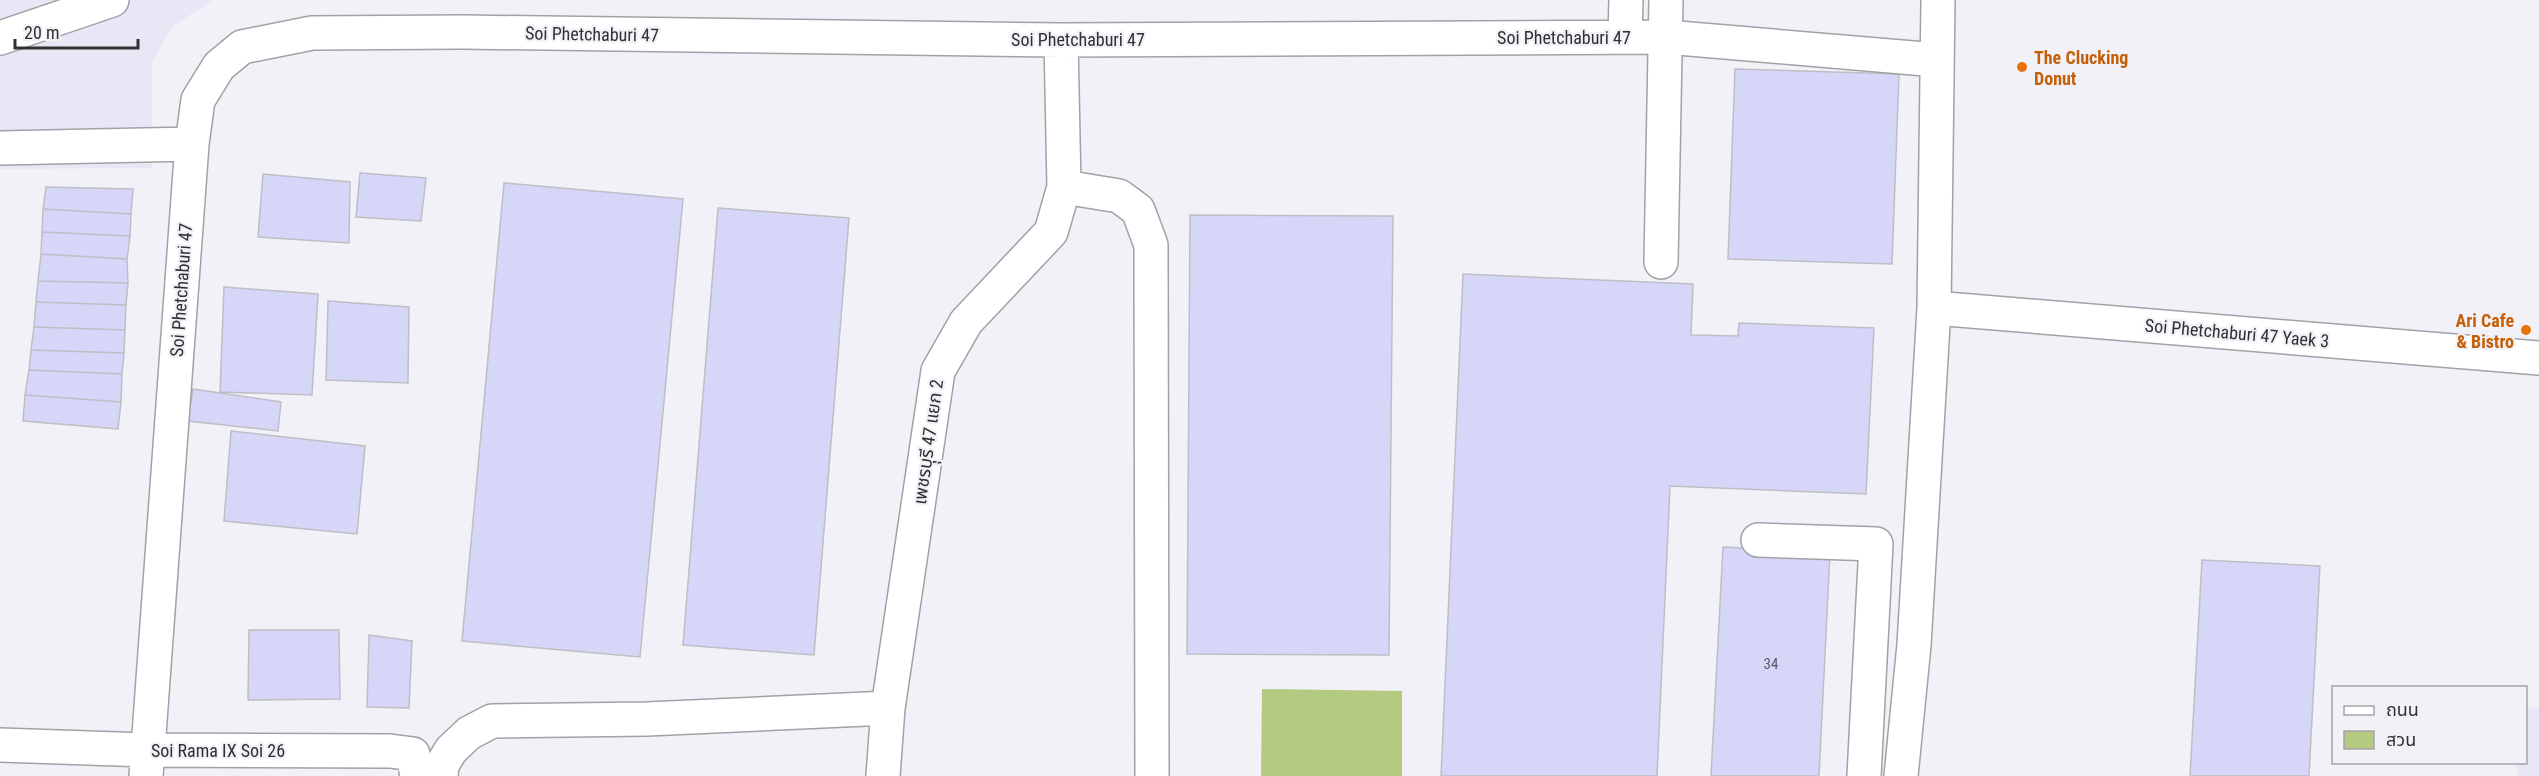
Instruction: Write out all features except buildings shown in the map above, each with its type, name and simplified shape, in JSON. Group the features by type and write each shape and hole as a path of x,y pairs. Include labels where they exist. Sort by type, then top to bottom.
{"street":[{"path":"0,38 112,0"},
{"path":"1626,0 1626,37"},
{"path":"1661,262 1666,0"},
{"path":"1758,540 1876,544 1864,770 1902,770 1914,645 1934,308 1938,0"},
{"name":"Soi Phetchaburi 47","path":"146,763 192,144 198,100 219,66 242,47 312,33 463,32 1060,40 1666,37 1937,60"},
{"name":"เพชรบุุรี 47 แยก 2","path":"883,776 888,708 938,371 966,322 1052,232 1064,187 1060,40"},
{"path":"0,148 192,144"},
{"path":"1064,187 1119,196 1138,210 1151,245 1152,776"},
{"name":"Soi Phetchaburi 47 Yaek 3","path":"1934,308 2539,358"},
{"path":"424,775 442,765 451,750 469,733 492,721 647,719 888,708"},
{"name":"Soi Rama IX Soi 26","path":"0,745 146,763 390,751 413,754 424,775"}],"shaded area":[{"path":"0,0 213,0 173,26 152,62 152,168 0,169"},
{"path":"2527,707 2539,708 2539,776 2517,776 2517,764 2527,764"}],"green space":[{"path":"1262,689 1402,691 1402,776 1261,776"}],"place":[{"name":"The Clucking Donut","path":"2022,67"},
{"name":"Ari Cafe & Bistro","path":"2526,330"}]}
